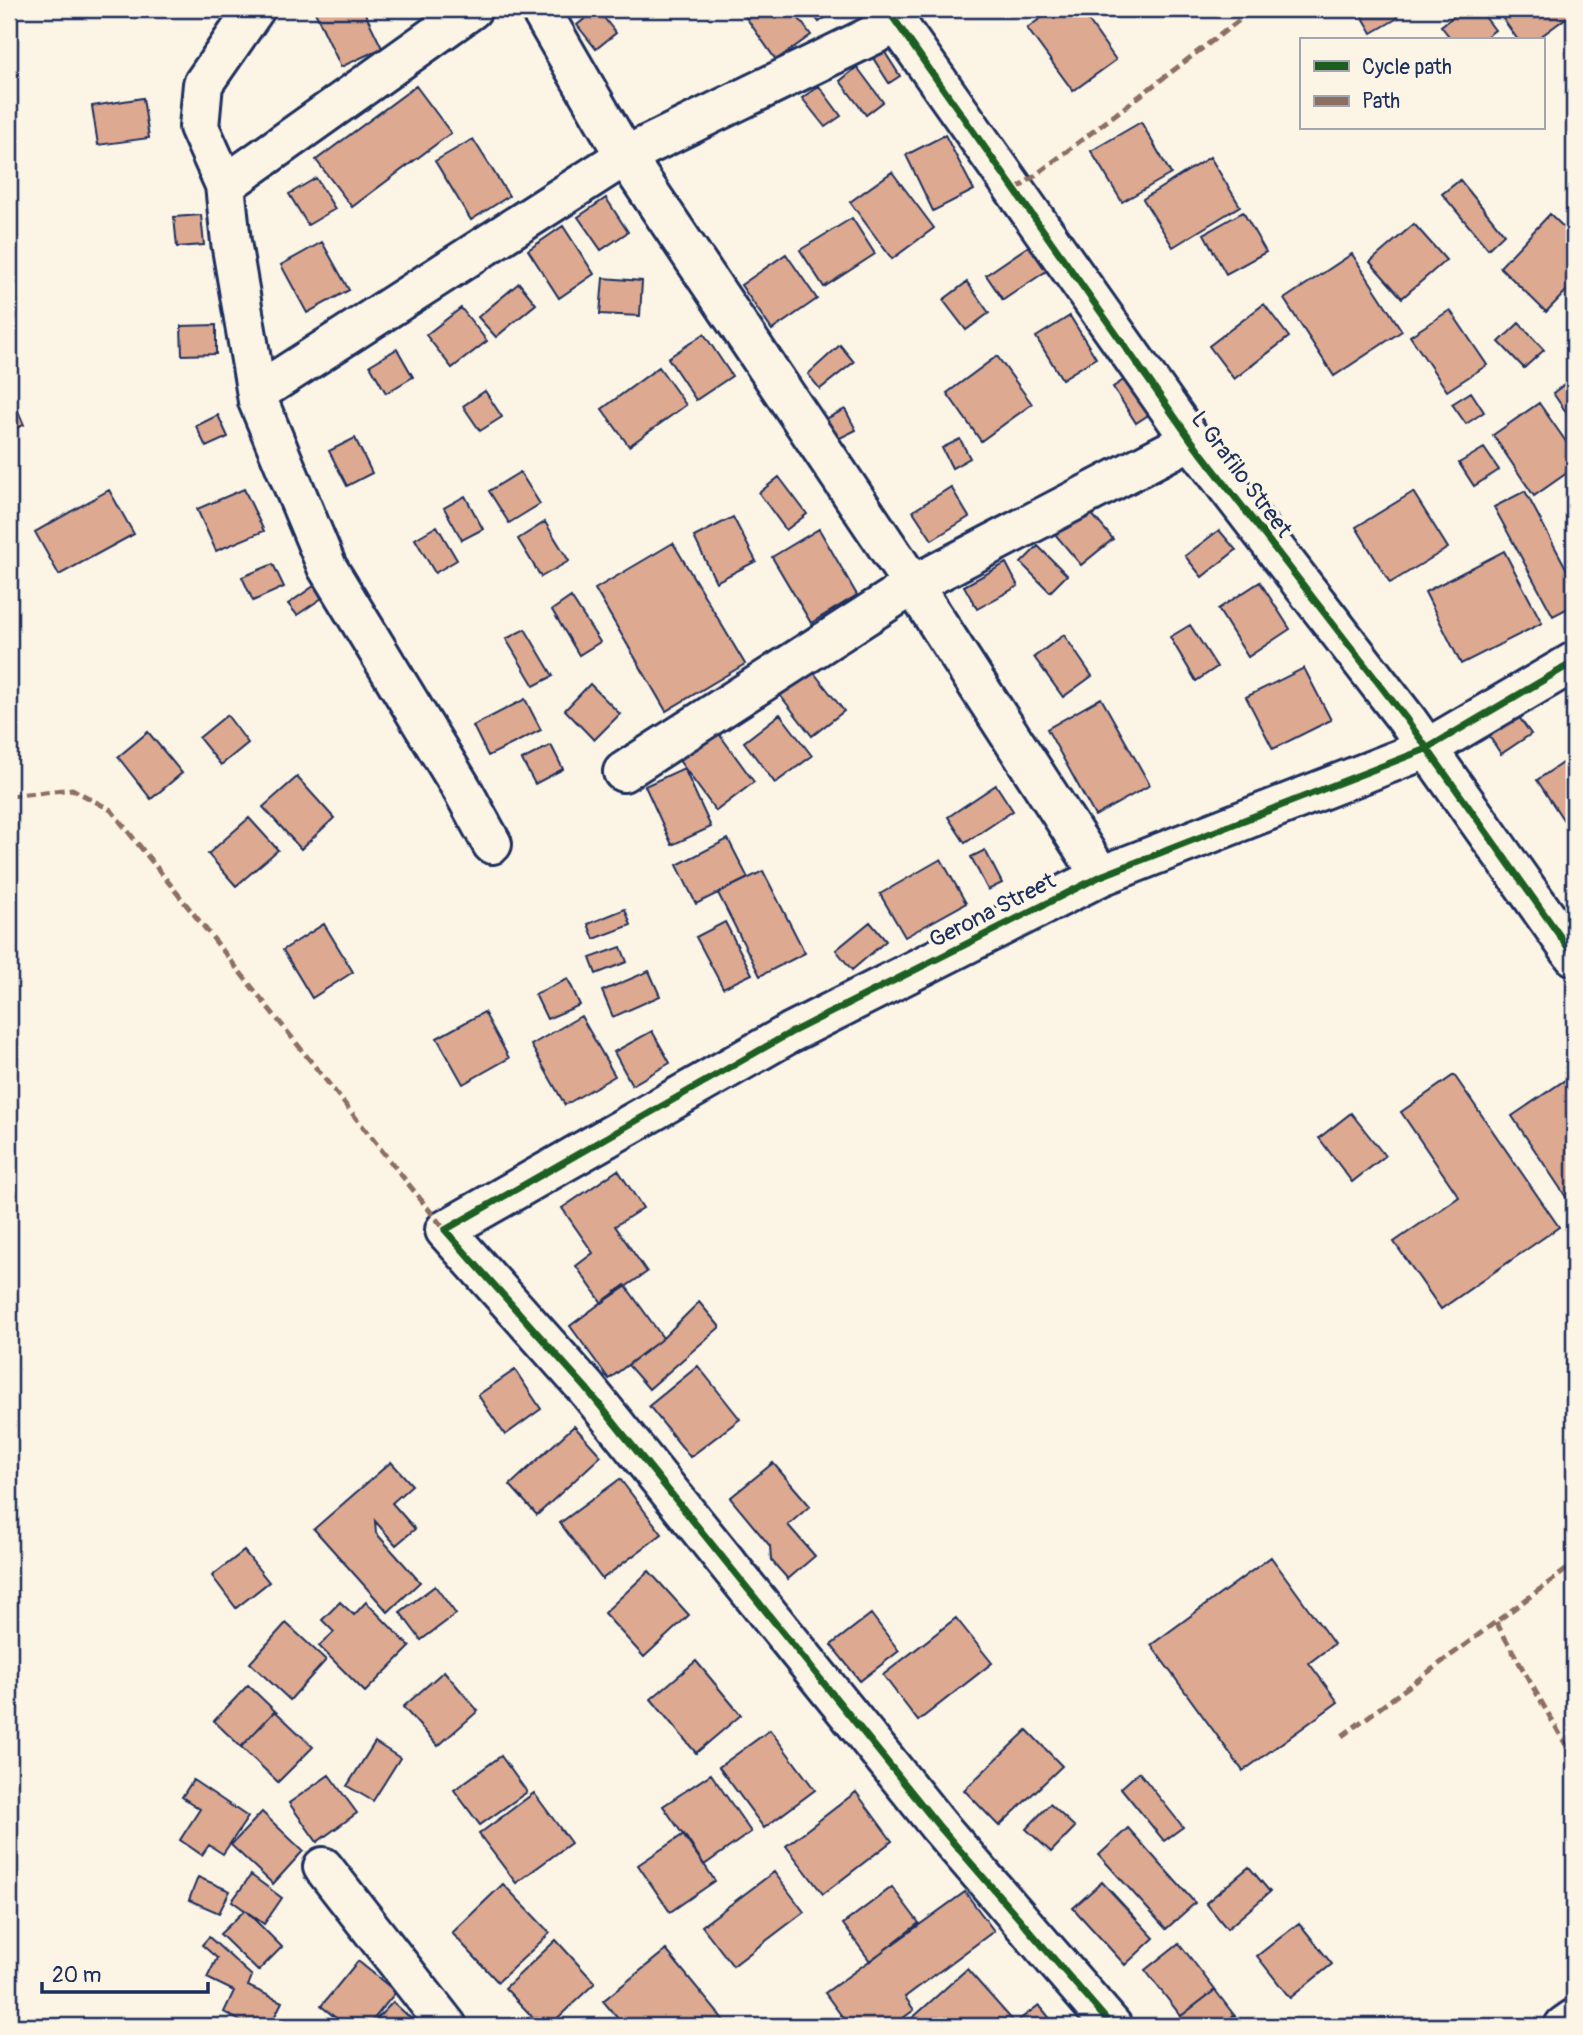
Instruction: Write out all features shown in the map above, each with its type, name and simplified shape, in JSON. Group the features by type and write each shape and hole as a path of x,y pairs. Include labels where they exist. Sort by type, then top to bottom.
{"street":[{"path":"255,9 204,84 199,127 225,185 231,242 257,393 327,567 463,789 492,844"},
{"path":"225,185 472,9"},
{"path":"540,9 625,156 913,585 1101,876"},
{"path":"257,393 625,156 893,16"},
{"name":"L Grafilo Street","path":"893,16 1191,440 1407,720 1574,956"},
{"path":"623,772 913,585 1191,440"},
{"name":"Gerona Street","path":"1111,2026 938,1825 586,1388 446,1230 790,1033 1101,876 1426,749 1574,662"},
{"path":"323,1867 447,2026"},
{"path":"1564,2026 1574,2020"}],"building":[{"path":"363,9 382,48 341,67 314,10"},
{"path":"597,9 616,33 596,49 577,25"},
{"path":"740,9 792,9 811,35 776,60"},
{"path":"809,9 837,9 819,22"},
{"path":"1054,9 1080,9 1116,60 1073,91 1027,28"},
{"path":"1358,9 1392,9 1398,18 1372,33"},
{"path":"1463,9 1479,9 1495,30 1485,38 1450,38 1441,26"},
{"path":"1496,9 1574,9 1574,12 1539,38 1517,38"},
{"path":"884,51 900,76 889,83 873,58"},
{"path":"857,67 883,102 866,115 840,81"},
{"path":"416,86 451,133 352,207 316,160"},
{"path":"819,86 841,116 825,127 802,98"},
{"path":"143,98 149,138 98,145 92,106"},
{"path":"1141,122 1171,174 1122,202 1091,151"},
{"path":"945,135 974,190 933,211 906,155"},
{"path":"473,139 509,196 471,220 435,161"},
{"path":"1210,157 1240,206 1173,247 1143,199"},
{"path":"892,172 934,228 892,259 850,202"},
{"path":"316,178 335,209 308,225 289,194"},
{"path":"1460,180 1504,234 1488,249 1442,194"},
{"path":"606,198 628,232 601,250 578,217"},
{"path":"1243,212 1266,252 1226,274 1204,234"},
{"path":"1550,214 1574,237 1574,283 1546,312 1500,267"},
{"path":"201,215 204,245 177,247 174,217"},
{"path":"852,218 875,254 824,287 800,250"},
{"path":"1414,224 1446,260 1402,298 1370,262"},
{"path":"563,226 594,274 559,298 528,250"},
{"path":"322,242 349,290 307,313 281,265"},
{"path":"1033,243 1051,268 1003,300 986,275"},
{"path":"786,254 817,299 772,330 741,285"},
{"path":"1352,254 1402,331 1334,376 1284,299"},
{"path":"603,278 642,281 640,316 600,314"},
{"path":"967,282 989,313 966,330 943,300"},
{"path":"519,283 536,304 496,337 478,317"},
{"path":"1264,304 1289,337 1234,379 1209,346"},
{"path":"461,308 487,341 452,368 426,335"},
{"path":"1450,310 1487,365 1447,391 1410,336"},
{"path":"1070,316 1096,358 1062,379 1036,337"},
{"path":"1519,323 1544,350 1524,368 1499,342"},
{"path":"216,325 216,354 182,355 181,326"},
{"path":"704,334 732,376 696,400 668,358"},
{"path":"840,345 854,362 820,389 808,374"},
{"path":"397,349 413,377 386,393 370,365"},
{"path":"997,356 1032,404 981,441 947,393"},
{"path":"659,367 686,405 629,446 602,409"},
{"path":"1136,372 1159,408 1136,423 1113,387"},
{"path":"1574,377 1574,424 1553,393"},
{"path":"9,390 24,425 9,431"},
{"path":"485,391 502,417 480,431 463,406"},
{"path":"1471,392 1484,412 1466,424 1452,404"},
{"path":"1539,403 1574,453 1574,468 1534,496 1493,435"},
{"path":"845,409 856,430 834,441 824,420"},
{"path":"218,415 228,437 206,447 196,426"},
{"path":"355,438 372,473 347,486 329,451"},
{"path":"960,439 970,458 952,468 942,448"},
{"path":"1484,448 1499,470 1474,486 1459,463"},
{"path":"520,472 540,504 509,523 489,491"},
{"path":"779,477 807,514 786,530 759,493"},
{"path":"951,487 969,517 932,540 913,511"},
{"path":"244,489 264,531 216,551 197,509"},
{"path":"109,490 134,534 59,575 35,532"},
{"path":"1525,491 1574,583 1574,605 1553,616 1494,507"},
{"path":"1413,492 1448,548 1390,583 1356,527"},
{"path":"465,496 483,529 462,540 444,508"},
{"path":"1086,507 1113,539 1081,565 1054,533"},
{"path":"733,517 756,561 716,582 694,537"},
{"path":"545,522 569,561 541,577 518,539"},
{"path":"437,526 457,560 435,573 415,539"},
{"path":"819,529 857,595 811,623 772,557"},
{"path":"1219,530 1236,550 1202,577 1185,556"},
{"path":"673,543 745,664 666,711 595,589"},
{"path":"1038,546 1067,575 1050,592 1021,563"},
{"path":"1504,551 1542,623 1461,664 1425,592"},
{"path":"1006,563 1018,586 977,609 964,586"},
{"path":"273,564 284,587 253,601 242,577"},
{"path":"1260,582 1290,629 1248,657 1218,609"},
{"path":"314,586 322,598 297,615 288,604"},
{"path":"571,597 600,642 579,655 552,610"},
{"path":"1190,625 1217,667 1196,681 1170,637"},
{"path":"525,629 553,676 534,686 506,639"},
{"path":"1064,635 1092,676 1063,697 1034,657"},
{"path":"807,664 844,711 812,736 776,690"},
{"path":"1304,668 1331,720 1273,749 1246,697"},
{"path":"590,684 620,714 594,740 565,710"},
{"path":"1101,698 1150,785 1095,816 1047,729"},
{"path":"525,699 541,730 488,756 473,726"},
{"path":"1509,703 1531,734 1501,754 1480,722"},
{"path":"780,714 812,756 775,783 744,742"},
{"path":"227,715 248,743 221,765 199,738"},
{"path":"717,731 754,782 716,811 678,759"},
{"path":"148,732 182,773 151,799 118,757"},
{"path":"551,745 563,769 535,784 522,760"},
{"path":"1574,755 1574,836 1537,780"},
{"path":"684,768 711,827 672,845 645,786"},
{"path":"297,777 334,818 301,849 263,807"},
{"path":"996,785 1013,811 965,843 948,817"},
{"path":"249,818 278,850 236,886 208,854"},
{"path":"728,839 748,878 696,904 677,865"},
{"path":"985,850 1002,883 988,890 971,857"},
{"path":"941,859 966,903 905,937 880,894"},
{"path":"763,871 805,953 760,976 718,893"},
{"path":"625,909 631,925 594,939 588,924"},
{"path":"725,922 752,974 723,988 696,937"},
{"path":"870,922 886,941 852,970 836,950"},
{"path":"324,924 353,972 312,998 283,950"},
{"path":"621,947 627,962 596,974 590,958"},
{"path":"649,971 660,996 613,1017 602,991"},
{"path":"568,979 580,1005 547,1019 535,994"},
{"path":"484,1012 509,1058 463,1084 437,1038"},
{"path":"581,1016 615,1076 565,1105 531,1045"},
{"path":"652,1031 670,1063 632,1085 614,1052"},
{"path":"1574,1074 1574,1209 1512,1116"},
{"path":"1454,1075 1559,1227 1441,1309 1394,1242 1459,1197 1401,1112"},
{"path":"1351,1113 1385,1156 1352,1182 1319,1138"},
{"path":"618,1170 643,1208 615,1226 647,1272 602,1303 576,1266 593,1253 562,1208"},
{"path":"625,1285 663,1338 609,1379 570,1326"},
{"path":"699,1302 720,1327 649,1389 628,1365 663,1338"},
{"path":"698,1366 740,1419 690,1457 649,1406"},
{"path":"515,1370 541,1409 505,1435 478,1395"},
{"path":"574,1426 601,1456 537,1515 510,1485"},
{"path":"391,1462 412,1485 392,1503 415,1529 396,1545 375,1521 376,1533 420,1582 388,1612 314,1529"},
{"path":"773,1463 810,1506 788,1525 815,1556 788,1579 771,1560 770,1546 730,1498"},
{"path":"620,1479 662,1534 602,1579 560,1523"},
{"path":"244,1551 269,1582 236,1608 212,1576"},
{"path":"1271,1557 1334,1644 1309,1663 1338,1702 1243,1771 1151,1645"},
{"path":"649,1571 689,1615 644,1657 604,1613"},
{"path":"435,1586 456,1614 421,1640 400,1612"},
{"path":"340,1602 354,1615 366,1602 410,1647 365,1692 319,1646 334,1632 322,1620"},
{"path":"871,1614 899,1651 860,1681 831,1645"},
{"path":"956,1618 992,1663 918,1721 883,1675"},
{"path":"286,1623 326,1660 290,1700 250,1663"},
{"path":"696,1661 741,1715 696,1753 651,1699"},
{"path":"444,1671 478,1711 438,1746 403,1707"},
{"path":"248,1685 275,1711 241,1747 214,1721"},
{"path":"275,1711 313,1747 278,1782 241,1747"},
{"path":"770,1730 815,1790 764,1828 719,1767"},
{"path":"1027,1730 1062,1766 999,1826 964,1790"},
{"path":"375,1742 400,1758 373,1801 347,1786"},
{"path":"501,1756 527,1792 480,1825 454,1790"},
{"path":"1139,1772 1183,1827 1164,1841 1121,1788"},
{"path":"711,1774 751,1832 704,1865 663,1806"},
{"path":"329,1775 357,1813 317,1842 289,1803"},
{"path":"193,1780 248,1817 223,1854 209,1845 202,1855 180,1840 200,1809 182,1797"},
{"path":"856,1792 892,1841 823,1894 786,1846"},
{"path":"534,1793 571,1843 516,1883 479,1834"},
{"path":"1050,1804 1075,1827 1051,1852 1026,1829"},
{"path":"262,1812 303,1851 273,1884 231,1845"},
{"path":"1128,1828 1195,1903 1166,1929 1099,1855"},
{"path":"684,1834 715,1881 670,1912 638,1865"},
{"path":"1249,1867 1270,1892 1227,1929 1206,1903"},
{"path":"774,1872 804,1912 733,1966 702,1926"},
{"path":"251,1875 282,1898 264,1924 232,1901"},
{"path":"198,1877 230,1891 219,1913 189,1900"},
{"path":"1102,1882 1154,1938 1125,1965 1073,1908"},
{"path":"503,1884 550,1933 498,1982 452,1933"},
{"path":"892,1887 919,1923 870,1961 843,1924"},
{"path":"965,1892 994,1931 905,1997 914,2010 892,2026 849,2026 825,1993"},
{"path":"245,1910 282,1947 258,1971 220,1934"},
{"path":"1299,1923 1332,1964 1290,1998 1257,1956"},
{"path":"209,1937 252,1976 248,1986 282,2002 270,2026 240,2026 242,2022 224,2012 234,1991 207,1978 217,1958 202,1945"},
{"path":"556,1940 595,1983 549,2026 541,2026 505,1988"},
{"path":"1179,1943 1215,1990 1181,2016 1145,1970"},
{"path":"666,1950 726,2023 722,2026 624,2026 603,2001"},
{"path":"358,1961 396,1992 368,2026 346,2026 321,2006"},
{"path":"967,1969 1015,2023 1011,2026 914,2026 909,2021"},
{"path":"1215,1990 1234,2015 1220,2026 1177,2026 1173,2022"},
{"path":"393,2002 419,2026 370,2026"},
{"path":"1039,2005 1056,2026 1011,2026"},
{"path":"1234,2015 1243,2026 1220,2026"}],"marked path":[{"path":"1016,190 1254,9"},
{"path":"9,796 72,789 111,810 445,1230"},
{"path":"1342,1736 1574,1564"},
{"path":"1496,1622 1574,1759"}],"cycle path":[{"path":"887,9 1191,440 1407,720 1574,956"},
{"path":"1112,2026 938,1825 586,1388 445,1230 790,1033 1101,876 1426,749 1574,662"}]}
